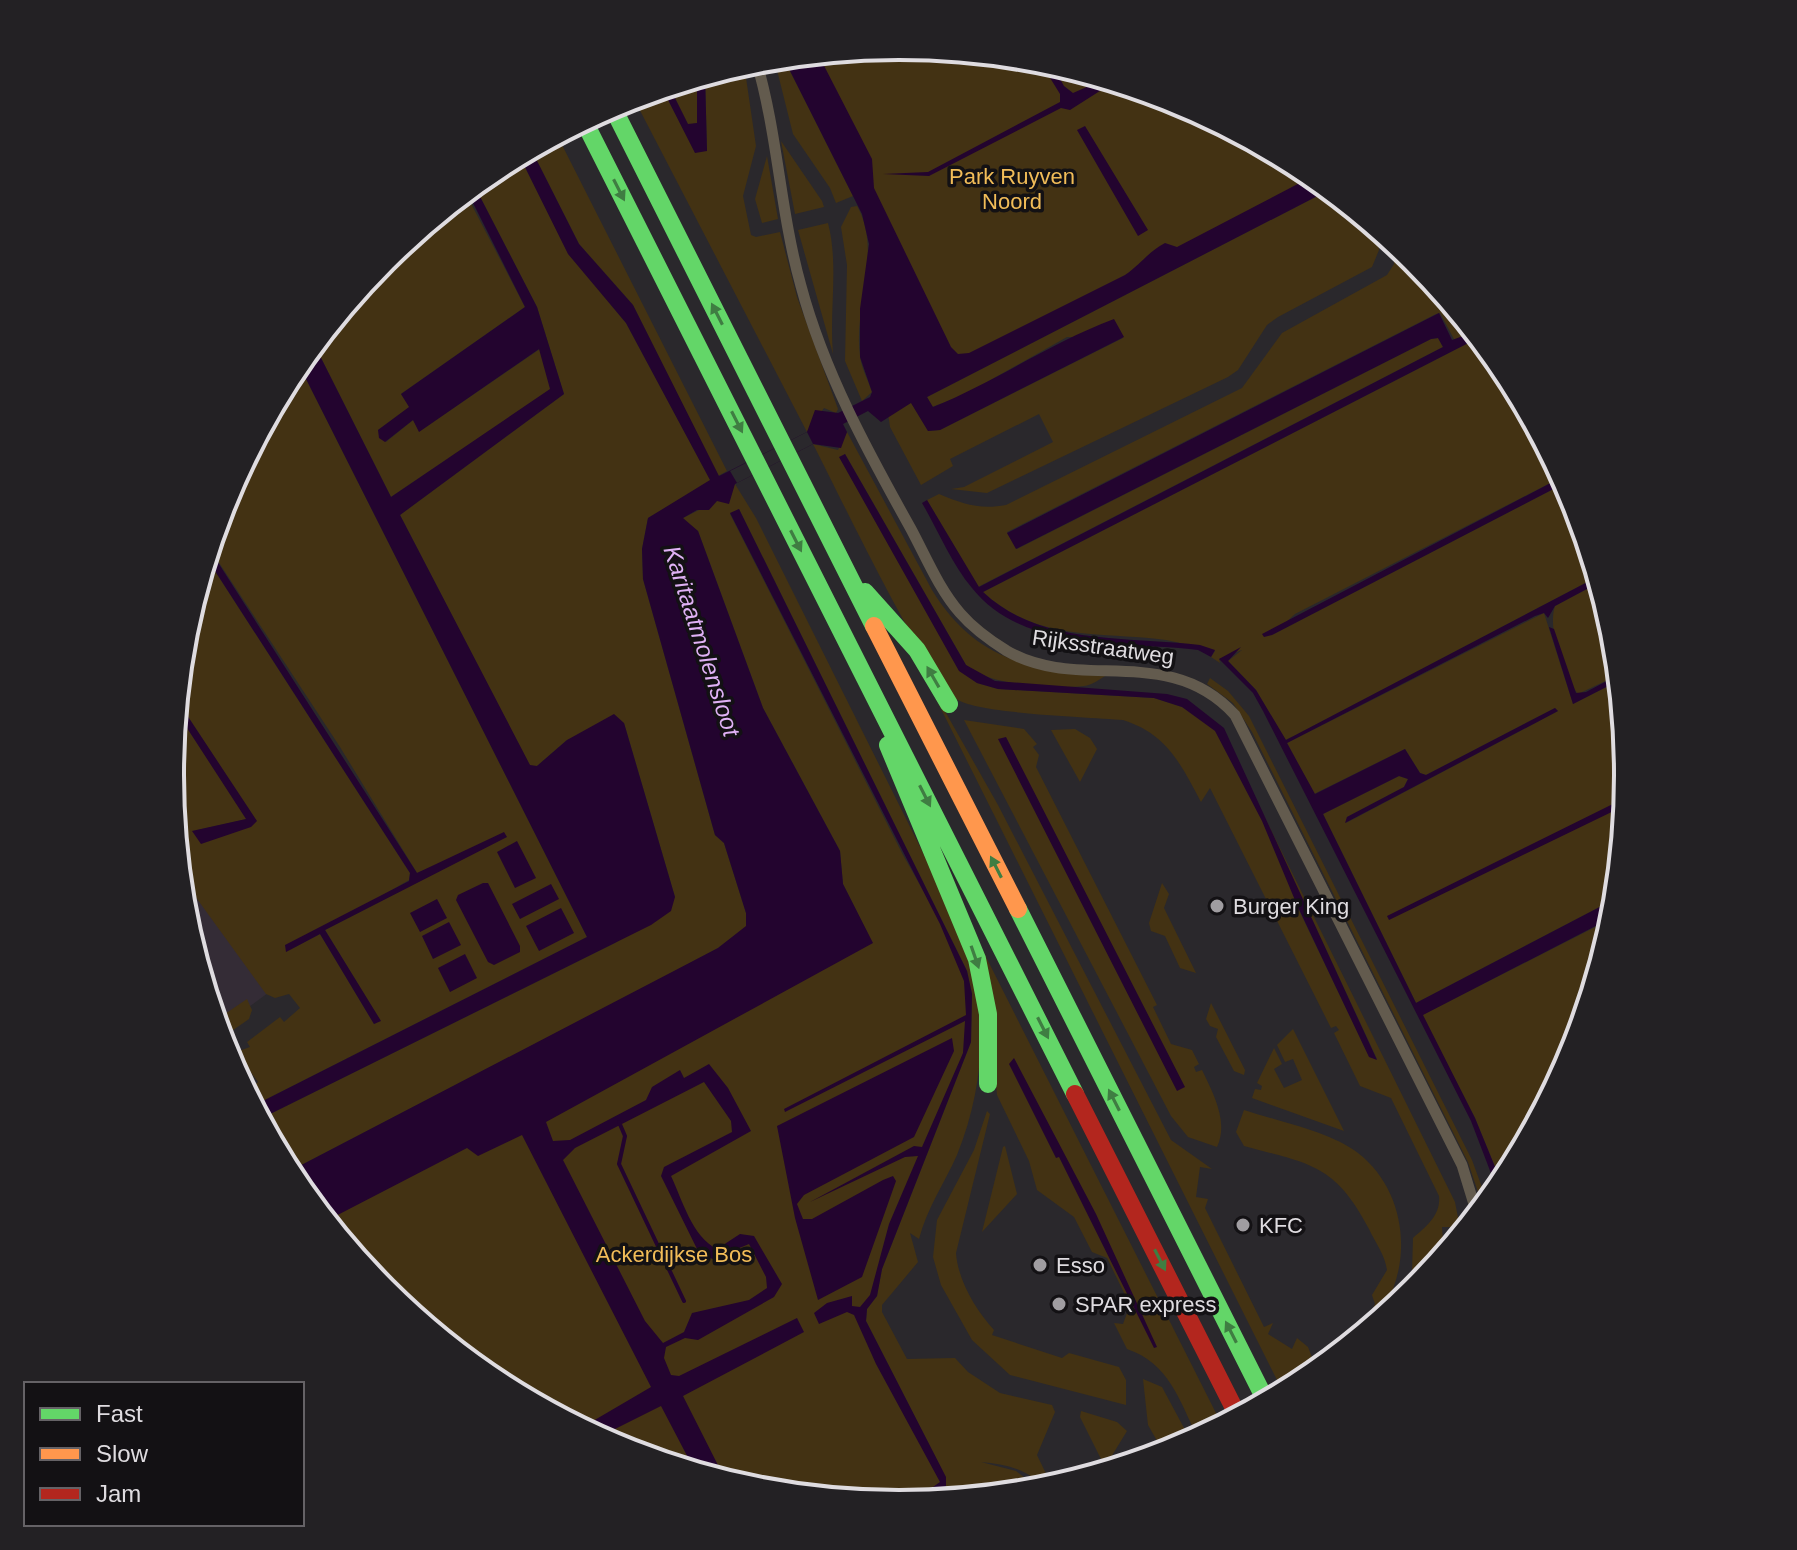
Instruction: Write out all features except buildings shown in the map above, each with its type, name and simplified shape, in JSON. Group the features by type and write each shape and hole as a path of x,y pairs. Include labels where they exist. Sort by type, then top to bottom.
{"highway":[{"path":"618,117 1261,1391"},
{"path":"589,131 1233,1406"},
{"path":"848,572 917,650 949,704"},
{"path":"865,677 901,784 943,868 978,963 989,1027 988,1084"}],"street":[{"name":"Rijksstraatweg","path":"759,74 800,285 850,414 948,597 979,630 1008,651 1036,663 1180,678 1212,694 1235,715 1462,1165 1473,1200"}],"shaded area":[{"path":"191,878 272,990 228,1023 208,960"}],"green space":[{"name":"Park Ruyven Noord","path":"898,60 945,62 992,66 1084,84 1172,114 1256,156 1305,186 948,369 812,65"},
{"path":"789,69 853,196 836,203 830,188 793,134 777,71"},
{"path":"746,77 756,146 743,196 751,235 756,237 780,232 797,297 838,409 836,413 824,408 807,432 639,109 667,99 695,152 707,150 705,86"},
{"path":"697,89 697,123 688,125 674,96"},
{"path":"781,141 822,201 824,207 795,214"},
{"path":"562,145 727,471 718,476 633,305 579,244 536,159"},
{"path":"767,156 778,219 762,223 755,199"},
{"path":"524,166 568,253 626,323 711,481 648,518 642,549 643,579 715,835 724,843 746,913 746,927 718,948 664,977 300,1166 269,1114 615,943 675,897 624,723 567,740 537,766 530,766 400,515 564,394 537,307 480,196"},
{"path":"1318,196 1379,245 1372,267 1267,325 1238,370 1228,377 987,493 951,489 964,487 1053,442 1039,414 950,459 953,466 921,485 890,427 888,414 911,402 928,431 940,430 1123,338 1067,337 964,395 932,407 927,397"},
{"path":"470,202 525,307 401,394 410,407 378,430 386,442 413,420 420,431 540,349 551,389 391,497 320,356 393,269"},
{"path":"857,206 864,223 868,260 860,318 860,356 872,392 862,401 845,361 847,265 841,227 851,207"},
{"path":"828,223 833,255 833,354 798,230"},
{"path":"1394,259 1463,337 1455,341 1440,313 1436,314 1007,532 1017,549 1431,339 1438,338 1443,347 978,587 927,500 939,494 972,505 1006,505 1242,388 1282,333 1387,275"},
{"path":"1468,343 1518,418 1551,483 1295,614 1272,635 1554,489 1587,582 1285,740 1256,690 1228,661 1242,650 1219,659 1220,663 1211,657 1215,651 1178,642 1047,627 1004,608 983,592"},
{"path":"305,377 587,937 262,1101 254,1085 258,1082 239,1051 250,1047 247,1042 280,1017 284,1022 300,1008 289,994 275,998 266,994 194,895 185,822 185,725 247,819 193,831 256,821 186,715 197,636 214,569 410,873 409,880 286,952 320,934 374,1024 380,1020 325,930 507,836 417,873 340,747 217,559 257,459"},
{"path":"847,432 932,590 949,614 986,647 1029,665 1107,675 1084,686 1039,686 990,678 966,665 845,454 840,458 959,670 977,683 998,689 1154,698 1182,707 1220,727 1455,1202 1458,1219 1450,1229 1442,1227 1443,1238 1412,1272 1413,1238 1435,1214 1439,1196 1391,1098 1360,1086 1334,1033 1339,1030 1336,1026 1331,1028 1210,788 1201,802 1171,752 1151,733 1123,720 1012,712 958,700 944,686 905,622 813,444 838,450","holes":["1304,902 1377,1059 1369,1056 1297,906"]},
{"name":"Ackerdijkse Bos","path":"735,484 756,518 956,919 972,963 980,1011 980,1053 975,1095 957,1155 931,1206 919,1239 910,1233 918,1262 882,1305 882,1312 907,1359 955,1358 968,1372 1000,1393 1052,1405 1055,1412 1037,1455 1046,1474 1032,1477 1016,1469 981,1462 1016,1471 1025,1478 992,1484 898,1490 805,1484 713,1466 625,1436 541,1394 463,1342 393,1281 330,1209 869,936 843,884 840,851 763,708 698,531 683,518 717,501","holes":["739,509 967,971 972,994 971,1042 882,1269 877,1296 867,1309 866,1321 942,1470 939,1474 862,1325 866,1304 959,1068 967,1039 967,988 941,922 903,855 730,514"]},
{"path":"1588,588 1607,680 1578,694 1558,652 1553,627 1555,606"},
{"path":"1544,613 1573,704 1607,686 1614,775 1612,822 1601,906 1416,1003 1323,814 1399,776 1408,779 1404,787 1347,817 1346,823 1558,711 1555,708 1426,775 1420,773 1405,749 1314,794 1287,743"},
{"path":"920,667 998,805 1171,1140 1212,1169 1200,1167 1196,1197 1208,1199 1205,1208 1264,1327 1273,1323 1268,1334 1292,1349 1297,1338 1308,1347 1312,1358 1278,1381"},
{"path":"1210,678 1228,691 1249,716 1472,1160 1482,1187 1478,1193 1468,1162 1252,732 1233,703 1207,684"},
{"path":"964,720 1024,729 1037,744 1033,747 1039,755 1036,767 1157,1005 1153,1007 1171,1044 1192,1050 1199,1064 1194,1067 1196,1072 1202,1070 1211,1088 1220,1118 1217,1147 1188,1137 1171,1116"},
{"path":"1075,729 1090,738 1097,749 1080,782 1051,730"},
{"path":"1162,883 1169,894 1164,908 1196,973 1180,968 1165,936 1151,931 1149,923"},
{"path":"1597,926 1576,1005 1559,1049 1518,1133 1495,1168 1475,1118 1422,1015"},
{"path":"984,953 1217,1415 1192,1427 1163,1373 1141,1355 1127,1349 1114,1323 1123,1324 1130,1305 1107,1258 1092,1252 1074,1217 1037,1190 1029,1161 997,1095"},
{"path":"247,999 252,1010 249,1019 231,1031 225,1014"},
{"path":"1211,1003 1245,1070 1244,1075 1234,1071 1216,1037 1218,1029 1210,1026 1206,1019"},
{"path":"1293,1029 1344,1131 1252,1098 1255,1089 1261,1090 1262,1086 1257,1083 1274,1048 1282,1064 1274,1069 1284,1088 1302,1080 1293,1059 1285,1062 1277,1045"},
{"path":"1244,1110 1333,1139 1358,1153 1377,1172 1390,1194 1398,1218 1401,1243 1399,1269 1391,1293 1371,1312 1375,1304 1372,1295 1387,1270 1380,1249 1357,1208 1332,1179 1318,1170 1287,1157 1244,1146 1236,1132"},
{"path":"987,1111 990,1114 956,1253 964,1284 994,1330 992,1335 1062,1358 1069,1353 1119,1367 1126,1380 1126,1405 1010,1375 972,1340 941,1285 933,1257 937,1220 974,1150"},
{"path":"1003,1147 1017,1194 982,1232"},
{"path":"1143,1379 1162,1387 1185,1430 1157,1441 1148,1425"},
{"path":"1081,1411 1117,1422 1127,1431 1111,1457 1102,1460 1080,1417"}],"water":[{"name":"Karitaatmolensloot","path":"823,64 872,159 874,188 951,347 958,354 969,353 1125,275 1165,243 1177,247 1300,183 1318,196 927,397 933,407 1067,339 1114,319 1124,337 940,430 928,431 911,403 881,422 868,411 843,424 847,432 841,448 813,444 735,484 729,504 717,501 709,510 697,510 683,518 698,531 763,708 840,851 843,884 873,943 546,1122 553,1141 570,1140 646,1100 652,1087 680,1070 684,1078 709,1064 728,1088 751,1131 671,1176 694,1227 708,1243 717,1249 740,1234 754,1236 782,1284 774,1297 698,1340 685,1338 666,1347 664,1358 671,1375 679,1376 797,1318 804,1332 683,1396 719,1467 688,1458 661,1406 613,1430 593,1421 651,1387 522,1135 478,1156 467,1148 336,1216 300,1166 718,948 746,926 746,913 724,843 715,835 643,579 642,549 648,518 710,480 626,323 568,254 524,166 536,159 579,244 633,305 719,476 807,432 815,410 838,413 870,397 872,392 860,357 860,309 869,244 862,214 789,69","holes":["704,1082 731,1121 732,1132 664,1167 661,1176 700,1255 713,1259 749,1244 766,1277 767,1288 749,1300 692,1313 684,1332 663,1343 645,1321 563,1160 575,1148"]},
{"path":"1049,76 1060,79 1073,93 1090,86 1102,90 1070,110 1061,108 929,176 883,174 928,172 1060,102 1060,94"},
{"path":"705,86 707,151 695,153 667,99 674,96 688,124 697,123 697,89"},
{"path":"1085,126 1148,230 1138,236 1077,130"},
{"path":"480,196 537,307 564,394 400,515 530,765 537,766 567,740 614,714 624,723 675,897 671,911 651,925 269,1114 262,1101 587,937 305,377 320,356 391,497 550,389 539,349 419,432 413,420 385,442 379,438 378,430 409,407 401,394 525,307 472,201"},
{"path":"1439,313 1452,340 1463,336 1468,343 983,592 1031,622 1057,630 1114,639 1200,645 1215,650 1211,657 1198,650 1076,640 1019,624 994,609 972,588 922,503 927,500 979,587 1443,347 1438,338 1016,549 1007,533"},
{"path":"845,454 966,665 995,681 1167,694 1187,699 1224,728 1377,1060 1369,1057 1297,905 1262,821 1215,731 1182,707 1154,698 998,689 977,683 959,671 839,457"},
{"path":"1551,483 1554,489 1272,635 1264,637 1262,634"},
{"path":"739,509 967,971 972,994 971,1042 882,1269 877,1296 867,1309 866,1321 946,1477 944,1488 931,1489 940,1482 876,1364 854,1315 847,1312 819,1324 814,1313 827,1303 852,1296 852,1306 860,1307 870,1295 889,1224 918,1156 905,1157 810,1202 914,1146 922,1147 963,1053 965,1021 785,1112 784,1109 966,1015 964,981 940,924 730,513"},
{"path":"217,560 417,873 504,832 507,837 325,930 381,1021 374,1024 320,934 286,952 285,945 409,881 410,873 214,569"},
{"path":"1587,582 1588,588 1555,606 1548,618 1544,613 1535,616 1287,743 1315,794 1405,749 1420,773 1426,775 1555,708 1558,711 1345,823 1347,817 1404,787 1408,779 1399,776 1323,814 1416,1003 1601,906 1597,925 1423,1015 1475,1118 1495,1168 1491,1174 1471,1121 1263,711 1253,693 1219,659 1241,647 1228,661 1256,690 1286,740"},
{"path":"1549,627 1554,629 1576,693 1586,692 1607,681 1607,686 1573,704"},
{"path":"186,714 257,821 251,827 201,844 192,831 246,819 185,725"},
{"path":"1006,737 1185,1087 1177,1091 998,739"},
{"path":"1613,804 1612,812 1389,920 1387,916"},
{"path":"517,841 536,878 515,888 497,852"},
{"path":"488,883 520,946 520,952 494,965 488,962 456,900 458,895"},
{"path":"551,884 559,899 520,919 512,904"},
{"path":"437,899 447,918 420,932 410,913"},
{"path":"561,908 574,933 539,951 526,926"},
{"path":"449,922 461,945 433,959 422,936"},
{"path":"465,954 477,978 450,992 438,968"},
{"path":"952,1038 954,1051 914,1137 804,1195 797,1204 803,1219 812,1219 883,1180 893,1176 896,1181 862,1277 818,1300 795,1218 777,1126"},
{"path":"1014,1058 1096,1214 1157,1347 1154,1348 1009,1064"}],"pier":[{"path":"807,432 813,444 737,483 730,471"}],"waterway":[{"path":"619,1122 625,1136 619,1164 684,1301"}],"traffic: fast":[{"path":"618,117 874,626"},
{"path":"589,131 1075,1094"},
{"path":"865,592 917,650 949,704"},
{"path":"888,745 977,959 988,1014 988,1084"},
{"path":"1018,909 1261,1391"}],"traffic: slow":[{"path":"874,626 1018,909"}],"traffic: jam":[{"path":"1075,1094 1233,1406"}],"place":[{"name":"Burger King","path":"1217,906"},
{"name":"KFC","path":"1243,1225"},
{"name":"Esso","path":"1040,1265"},
{"name":"SPAR express","path":"1059,1304"}]}
